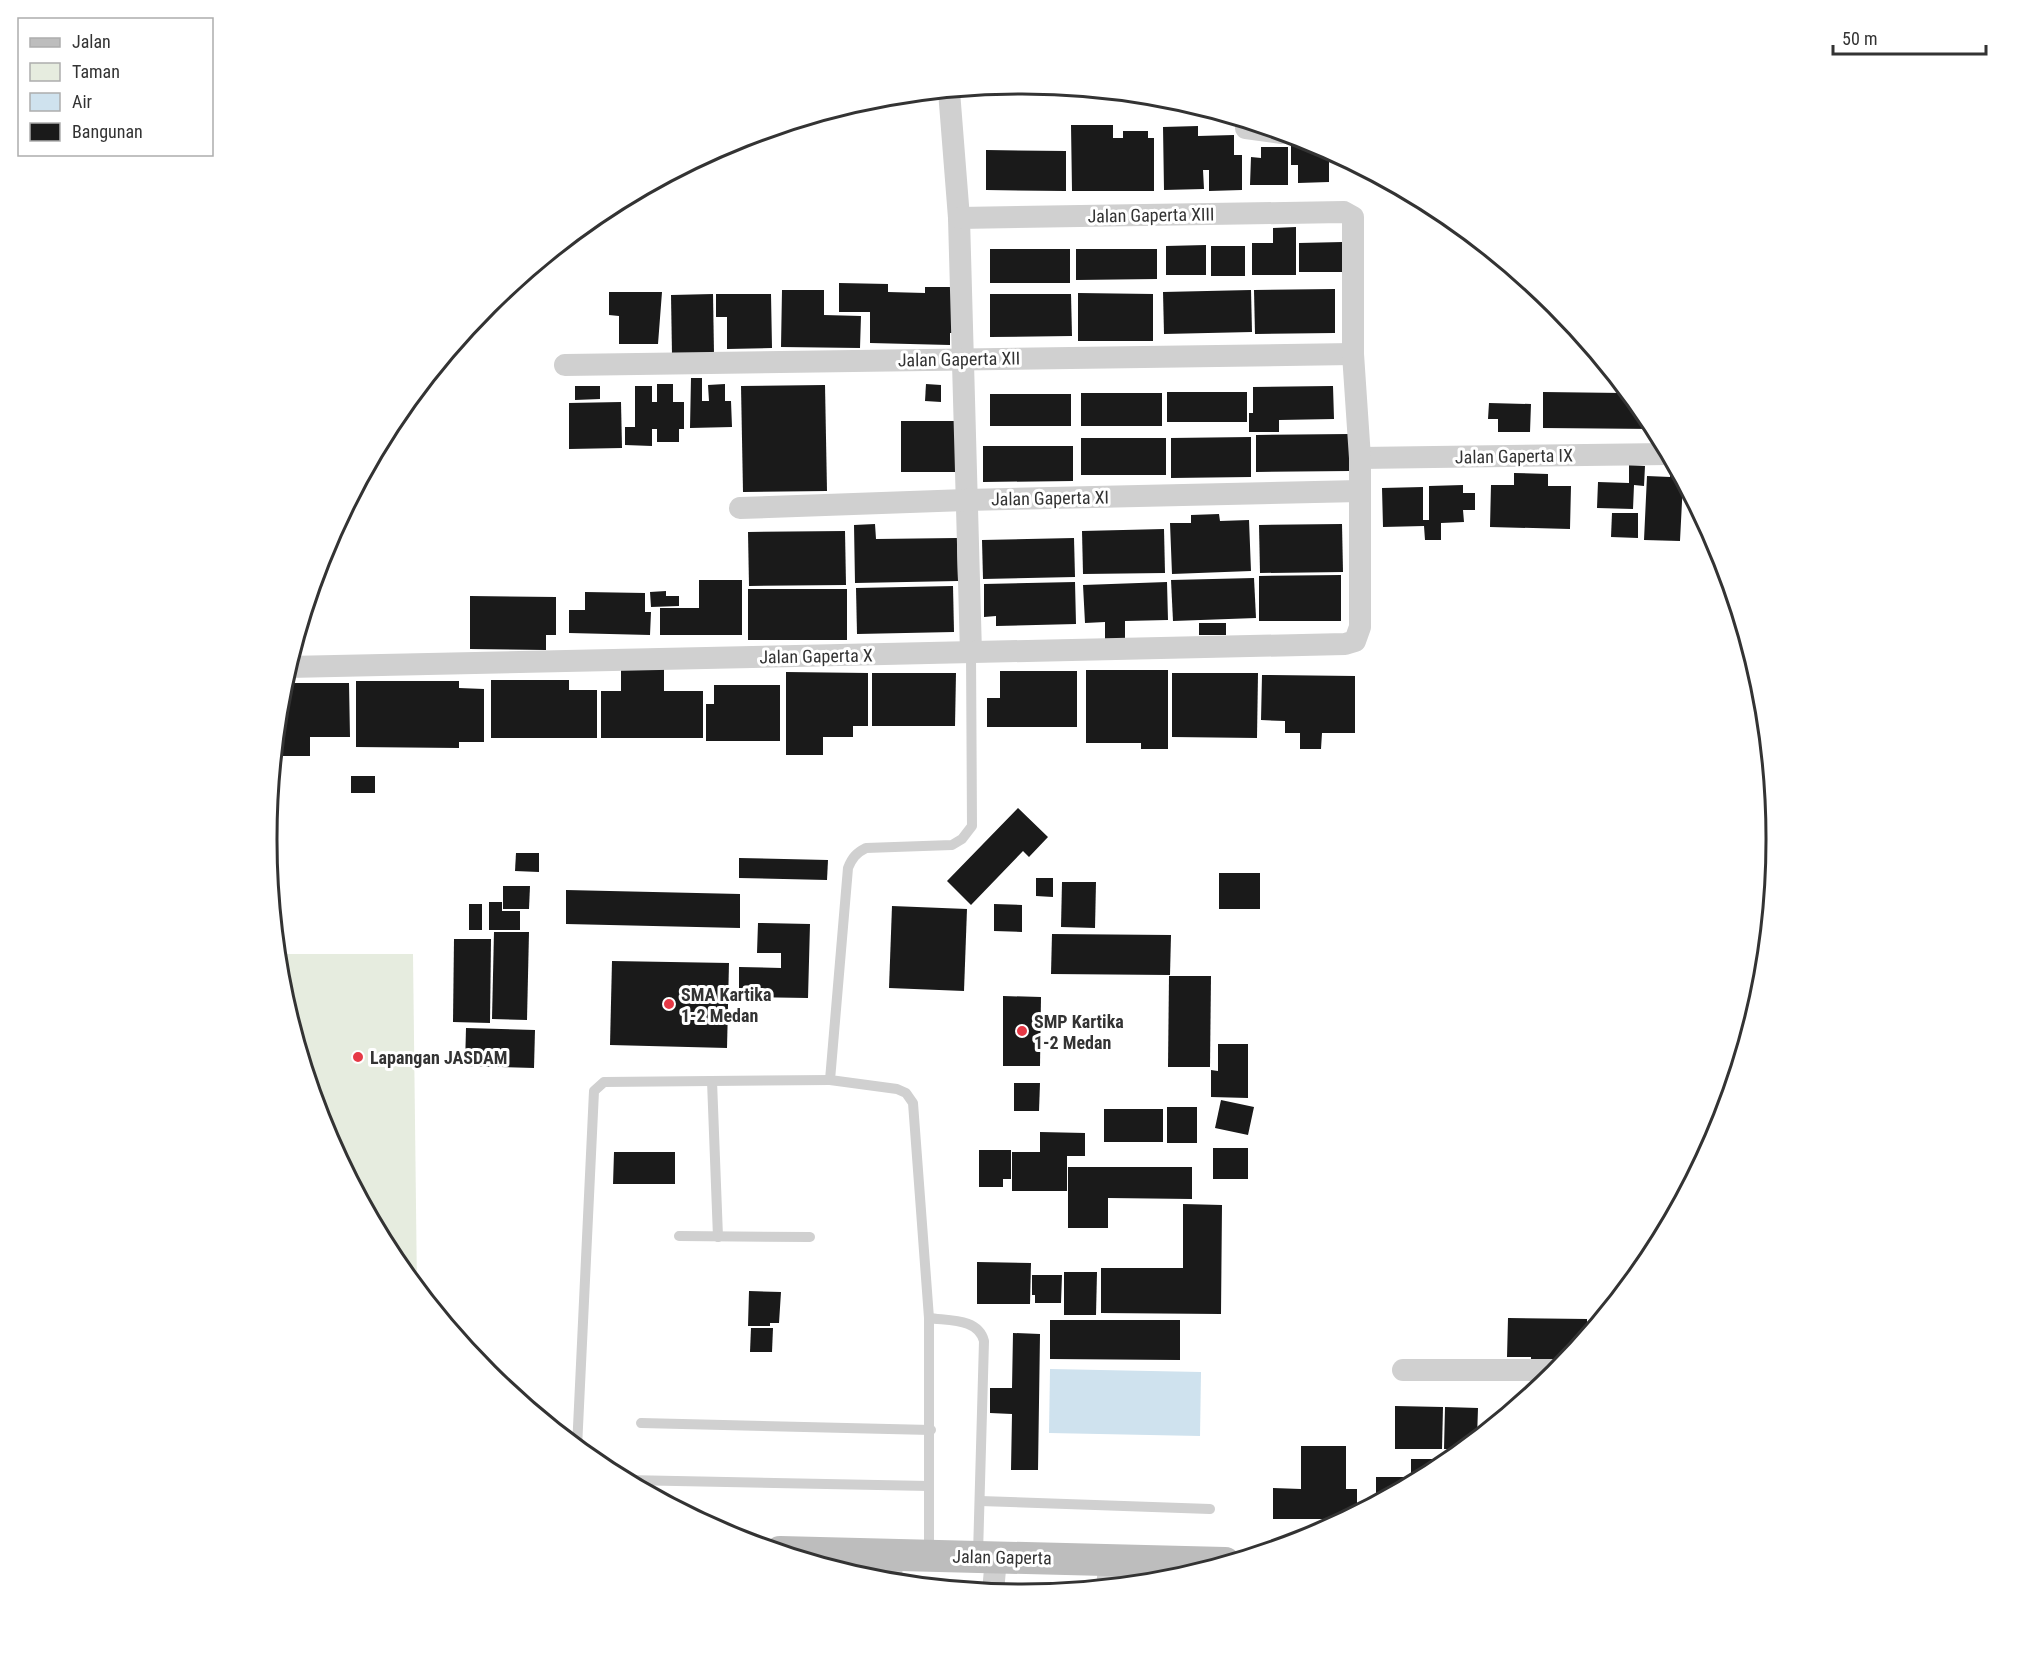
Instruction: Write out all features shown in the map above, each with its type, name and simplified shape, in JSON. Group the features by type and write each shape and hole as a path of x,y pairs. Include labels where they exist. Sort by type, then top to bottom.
{"street":[{"path":"950,98 959,218 961,358 971,652"},
{"name":"Jalan Gaperta XIII","path":"959,218 1344,212 1353,217 1355,226 1353,354"},
{"path":"1353,354 1360,491"},
{"name":"Jalan Gaperta XII","path":"565,365 1353,354"},
{"name":"Jalan Gaperta IX","path":"1360,458 1659,454"},
{"name":"Jalan Gaperta XI","path":"740,508 966,500 1360,491"},
{"name":"Jalan Gaperta X","path":"297,667 1344,644 1355,641 1360,627 1360,491"},
{"path":"1403,1370 1544,1370"},
{"name":"Jalan Gaperta","path":"834,1560 892,1569 929,1556 987,1558 1109,1573 1170,1569"},
{"path":"987,1558 991,1583"}],"lane":[{"path":"830,1080 848,868 851,860 866,848 952,845 969,832 973,815 971,652"},
{"path":"577,1438 594,1091 604,1082 830,1080 897,1089 906,1093 913,1103 929,1318 931,1430 929,1556"},
{"path":"712,1081 718,1237"},
{"path":"679,1236 810,1237"},
{"path":"929,1318 970,1324 982,1332 984,1341 980,1501 987,1558"},
{"path":"641,1422 931,1430"},
{"path":"642,1480 929,1486"},
{"path":"980,1501 1210,1509"}],"green space":[{"name":"Lapangan JASDAM","path":"286,954 413,954 417,1274 376,1212 333,1125 302,1032"}],"water":[{"path":"1050,1369 1201,1372 1200,1436 1049,1433"}],"building":[{"path":"1071,125 1113,125 1113,138 1123,138 1123,131 1148,131 1148,138 1154,138 1154,191 1072,191"},
{"path":"1198,126 1198,136 1234,135 1234,155 1242,155 1242,190 1209,191 1209,170 1203,170 1204,189 1164,190 1163,127"},
{"path":"1291,145 1329,161 1329,182 1298,183 1298,165 1291,165"},
{"path":"1261,147 1288,147 1288,185 1250,185 1251,157 1261,158"},
{"path":"986,150 1066,151 1066,191 986,190"},
{"path":"1296,227 1296,275 1252,275 1252,243 1273,243 1273,228"},
{"path":"1343,242 1343,272 1299,272 1299,243"},
{"path":"1206,245 1206,275 1166,275 1166,246"},
{"path":"1211,246 1245,246 1245,276 1211,276"},
{"path":"990,249 1070,249 1070,283 990,283"},
{"path":"1076,249 1157,249 1157,279 1076,280"},
{"path":"839,283 888,284 888,292 925,293 925,287 956,287 955,333 950,333 950,345 870,343 870,312 839,312"},
{"path":"1335,289 1335,333 1255,334 1254,290"},
{"path":"782,290 824,290 824,315 861,316 860,348 781,347"},
{"path":"1251,290 1252,332 1164,334 1163,292"},
{"path":"609,292 662,292 658,344 619,344 619,316 609,315"},
{"path":"1078,293 1153,294 1153,341 1078,341"},
{"path":"713,294 714,354 672,355 671,295"},
{"path":"716,294 771,294 772,348 727,349 727,317 716,317"},
{"path":"990,294 1071,294 1072,336 990,337"},
{"path":"691,378 702,378 702,401 709,401 708,385 725,384 725,401 731,401 732,427 690,428"},
{"path":"657,384 673,384 673,402 684,402 684,429 679,429 679,442 657,442 657,429 652,429 652,446 625,445 625,427 635,427 635,386 652,386 652,402 657,402"},
{"path":"926,384 941,385 941,402 925,401"},
{"path":"825,385 827,491 743,492 741,386"},
{"path":"575,386 600,386 600,399 575,400"},
{"path":"1333,386 1334,419 1279,420 1279,432 1249,432 1249,413 1253,413 1253,387"},
{"path":"1167,392 1247,392 1247,422 1167,422"},
{"path":"1543,392 1618,393 1643,429 1543,428"},
{"path":"1081,393 1162,393 1162,426 1081,426"},
{"path":"990,394 1071,394 1071,426 990,426"},
{"path":"621,402 622,448 569,449 569,403"},
{"path":"1489,403 1531,404 1530,432 1498,432 1498,419 1488,419"},
{"path":"901,421 958,421 958,472 901,472"},
{"path":"1350,434 1350,471 1256,472 1256,435"},
{"path":"1251,437 1251,477 1171,478 1171,438"},
{"path":"1081,438 1166,438 1166,475 1081,475"},
{"path":"983,446 1073,446 1073,481 983,482"},
{"path":"1629,465 1645,466 1644,486 1634,485 1633,509 1597,508 1598,482 1629,483"},
{"path":"1514,473 1548,474 1548,486 1571,486 1570,529 1490,527 1491,485 1514,485"},
{"path":"1670,473 1682,496 1680,541 1644,540 1647,476 1670,477"},
{"path":"1463,485 1463,493 1475,493 1475,510 1463,510 1464,522 1441,523 1441,540 1425,540 1424,526 1383,527 1382,488 1423,487 1423,520 1429,520 1429,486"},
{"path":"1612,513 1638,513 1638,538 1611,537"},
{"path":"1219,514 1220,521 1249,520 1251,571 1172,574 1170,523 1191,523 1191,515"},
{"path":"875,524 876,539 957,538 958,581 855,583 854,525"},
{"path":"1342,524 1343,572 1260,573 1259,525"},
{"path":"1164,529 1165,573 1083,574 1082,531"},
{"path":"845,531 846,585 749,586 748,532"},
{"path":"1074,538 1075,577 983,579 982,540"},
{"path":"1341,575 1341,621 1259,621 1259,576"},
{"path":"1254,578 1256,618 1173,621 1171,580"},
{"path":"699,580 742,580 742,635 660,635 660,608 699,608"},
{"path":"1075,582 1076,624 996,626 996,616 984,617 984,584"},
{"path":"1167,582 1168,620 1125,621 1125,639 1105,640 1105,622 1085,623 1083,585"},
{"path":"953,586 954,632 857,634 856,588"},
{"path":"748,589 847,589 847,640 748,640"},
{"path":"666,591 666,596 679,596 679,606 651,607 650,592"},
{"path":"585,592 645,593 645,612 651,612 650,635 569,633 569,610 585,610"},
{"path":"470,596 556,597 556,635 546,635 546,650 470,649"},
{"path":"1199,623 1226,623 1226,635 1199,635"},
{"path":"621,669 664,669 664,691 703,691 703,738 601,738 601,691 621,691"},
{"path":"1086,670 1168,670 1168,749 1141,749 1141,743 1086,743"},
{"path":"1000,671 1077,671 1077,727 987,727 987,698 1000,698"},
{"path":"786,672 868,673 868,726 853,726 853,737 823,737 823,755 786,755"},
{"path":"872,673 956,673 955,726 872,726"},
{"path":"1172,673 1258,673 1257,738 1172,737"},
{"path":"1262,675 1355,676 1355,733 1322,733 1321,749 1300,749 1300,733 1285,733 1285,721 1261,720"},
{"path":"491,680 569,680 569,690 597,690 597,738 491,738"},
{"path":"356,681 459,681 459,688 484,689 484,742 459,742 459,748 356,747"},
{"path":"294,683 349,683 350,737 310,737 310,756 282,756"},
{"path":"714,685 780,685 780,741 706,741 706,704 714,704"},
{"path":"351,776 375,776 375,793 351,793"},
{"path":"1018,808 1048,837 1029,857 1023,851 971,905 947,881"},
{"path":"516,853 539,853 539,872 515,871"},
{"path":"739,858 828,860 827,880 739,878"},
{"path":"1219,873 1260,873 1260,909 1219,909"},
{"path":"1036,878 1053,878 1053,897 1036,896"},
{"path":"1062,882 1096,882 1095,928 1061,927"},
{"path":"503,886 530,886 529,909 503,909"},
{"path":"566,890 740,894 740,928 566,924"},
{"path":"489,902 502,902 502,911 520,911 520,930 489,930"},
{"path":"469,904 482,904 482,930 469,930"},
{"path":"994,904 1022,905 1022,932 994,931"},
{"path":"892,906 967,909 964,991 889,988"},
{"path":"758,923 810,924 808,998 739,997 739,967 781,968 781,953 757,953"},
{"path":"494,932 529,932 527,1020 492,1019"},
{"path":"1052,934 1171,935 1170,975 1051,974"},
{"path":"454,939 491,939 490,1023 453,1022"},
{"name":"SMA Kartika 1-2 Medan","path":"612,961 729,963 727,1048 610,1045"},
{"path":"1169,976 1211,976 1210,1067 1168,1067"},
{"name":"SMP Kartika 1-2 Medan","path":"1003,996 1041,997 1040,1066 1003,1066"},
{"path":"466,1028 535,1030 534,1068 465,1066"},
{"path":"1218,1044 1248,1044 1248,1098 1211,1097 1211,1070 1218,1071"},
{"path":"1014,1083 1040,1083 1039,1111 1014,1111"},
{"path":"1221,1100 1254,1107 1248,1135 1215,1128"},
{"path":"1167,1107 1197,1107 1197,1143 1167,1143"},
{"path":"1104,1109 1163,1109 1163,1142 1104,1142"},
{"path":"1040,1132 1085,1133 1085,1156 1067,1156 1067,1191 1012,1191 1012,1152 1040,1152"},
{"path":"1213,1148 1248,1148 1248,1179 1213,1179"},
{"path":"979,1150 1011,1150 1011,1179 1003,1179 1003,1187 979,1187"},
{"path":"614,1152 675,1152 675,1184 613,1184"},
{"path":"1068,1167 1192,1167 1192,1199 1108,1198 1108,1228 1068,1228"},
{"path":"1183,1204 1222,1205 1221,1314 1101,1313 1101,1268 1183,1268"},
{"path":"977,1262 1031,1263 1030,1304 977,1304"},
{"path":"1064,1272 1097,1272 1096,1315 1064,1315"},
{"path":"1032,1275 1062,1275 1061,1303 1035,1303 1035,1295 1032,1295"},
{"path":"749,1291 781,1292 779,1323 770,1323 770,1326 748,1326"},
{"path":"1508,1318 1587,1319 1587,1325 1582,1331 1547,1367 1531,1367 1531,1357 1507,1357"},
{"path":"1050,1320 1180,1320 1180,1360 1050,1359"},
{"path":"751,1328 773,1328 772,1352 750,1352"},
{"path":"1013,1333 1040,1334 1038,1470 1011,1470 1012,1414 990,1413 990,1388 1012,1388"},
{"path":"1395,1406 1443,1407 1442,1449 1395,1449"},
{"path":"1445,1407 1478,1408 1477,1429 1449,1449 1444,1449"},
{"path":"1301,1446 1346,1446 1346,1489 1357,1489 1357,1505 1327,1519 1273,1519 1273,1488 1301,1489"},
{"path":"1411,1459 1435,1459 1411,1474"},
{"path":"1376,1477 1407,1477 1376,1495"}],"place":[{"name":"SMA Kartika 1-2 Medan","path":"669,1004"},
{"name":"SMP Kartika 1-2 Medan","path":"1022,1031"},
{"name":"Lapangan JASDAM","path":"358,1057"}]}
